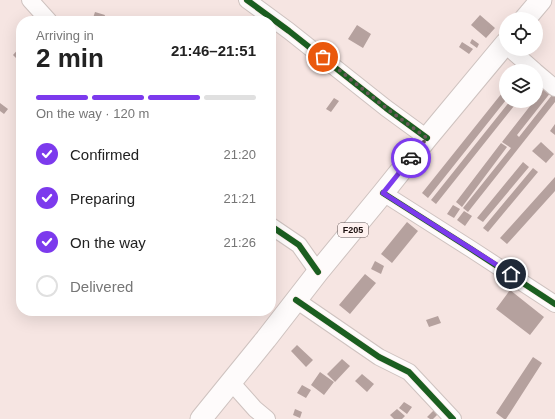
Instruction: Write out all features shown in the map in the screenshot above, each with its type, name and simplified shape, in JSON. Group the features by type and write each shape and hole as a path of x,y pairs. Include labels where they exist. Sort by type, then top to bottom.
{"main road":[{"path":"532,12 541,0"},
{"name":"F205","path":"201,419 427,138 499,54"}],"street":[{"path":"30,0 44,16"},
{"path":"247,0 269,16"},
{"path":"276,21 386,108 427,138"},
{"path":"518,56 528,64"},
{"path":"543,77 555,88"},
{"path":"383,193 555,304"},
{"path":"276,229 299,245 318,272"},
{"path":"296,300 379,357 409,372 453,419"},
{"path":"231,382 255,409 267,419"}],"building":[{"path":"95,12 105,15 105,16 94,16"},
{"path":"480,15 495,28 486,38 471,25"},
{"path":"357,25 371,34 363,48 348,39"},
{"path":"472,39 479,44 477,48 470,43"},
{"path":"462,42 473,49 469,54 459,47"},
{"path":"545,87 551,92 543,102 543,89"},
{"path":"552,95 555,97 555,102 468,212 463,208 511,148 502,142 529,108 538,108 517,135 519,137"},
{"path":"499,97 500,108 428,198 422,193"},
{"path":"334,98 339,101 331,112 326,109"},
{"path":"0,103 8,109 4,114 0,111"},
{"path":"504,108 512,108 436,204 431,200"},
{"path":"555,124 555,135 550,131"},
{"path":"541,142 554,154 546,163 532,151"},
{"path":"501,143 507,147 462,207 456,202"},
{"path":"523,162 529,167 483,222 477,218"},
{"path":"533,168 538,172 488,232 483,228"},
{"path":"555,177 555,191 507,244 500,238"},
{"path":"453,205 460,209 454,218 447,214"},
{"path":"464,211 472,216 465,226 457,220"},
{"path":"407,222 418,231 392,263 381,254"},
{"path":"375,261 384,266 381,274 371,269"},
{"path":"365,274 376,283 350,314 339,305"},
{"path":"510,290 544,317 530,335 496,309"},
{"path":"438,316 441,323 429,327 426,320"},
{"path":"297,345 313,360 306,367 291,351"},
{"path":"533,357 542,363 506,419 504,419 496,413"},
{"path":"342,359 350,366 335,382 327,374"},
{"path":"320,372 334,382 324,395 311,385"},
{"path":"362,374 374,384 367,392 355,381"},
{"path":"302,385 311,390 306,398 297,393"},
{"path":"404,402 412,407 407,414 399,408"},
{"path":"436,408 440,412 433,419 427,417"},
{"path":"295,409 302,412 300,418 293,415"},
{"path":"397,409 405,416 402,419 394,419 390,415"}],"cycle path":[{"path":"247,0 269,16"},
{"path":"276,21 386,108 427,138"},
{"path":"383,193 555,304"},
{"path":"276,229 299,245 318,272"},
{"path":"296,300 379,357 409,372 453,419"}],"way so far":[{"path":"323,57 386,108 427,138 411,158"}],"route":[{"path":"411,158 383,193 511,274"}]}
